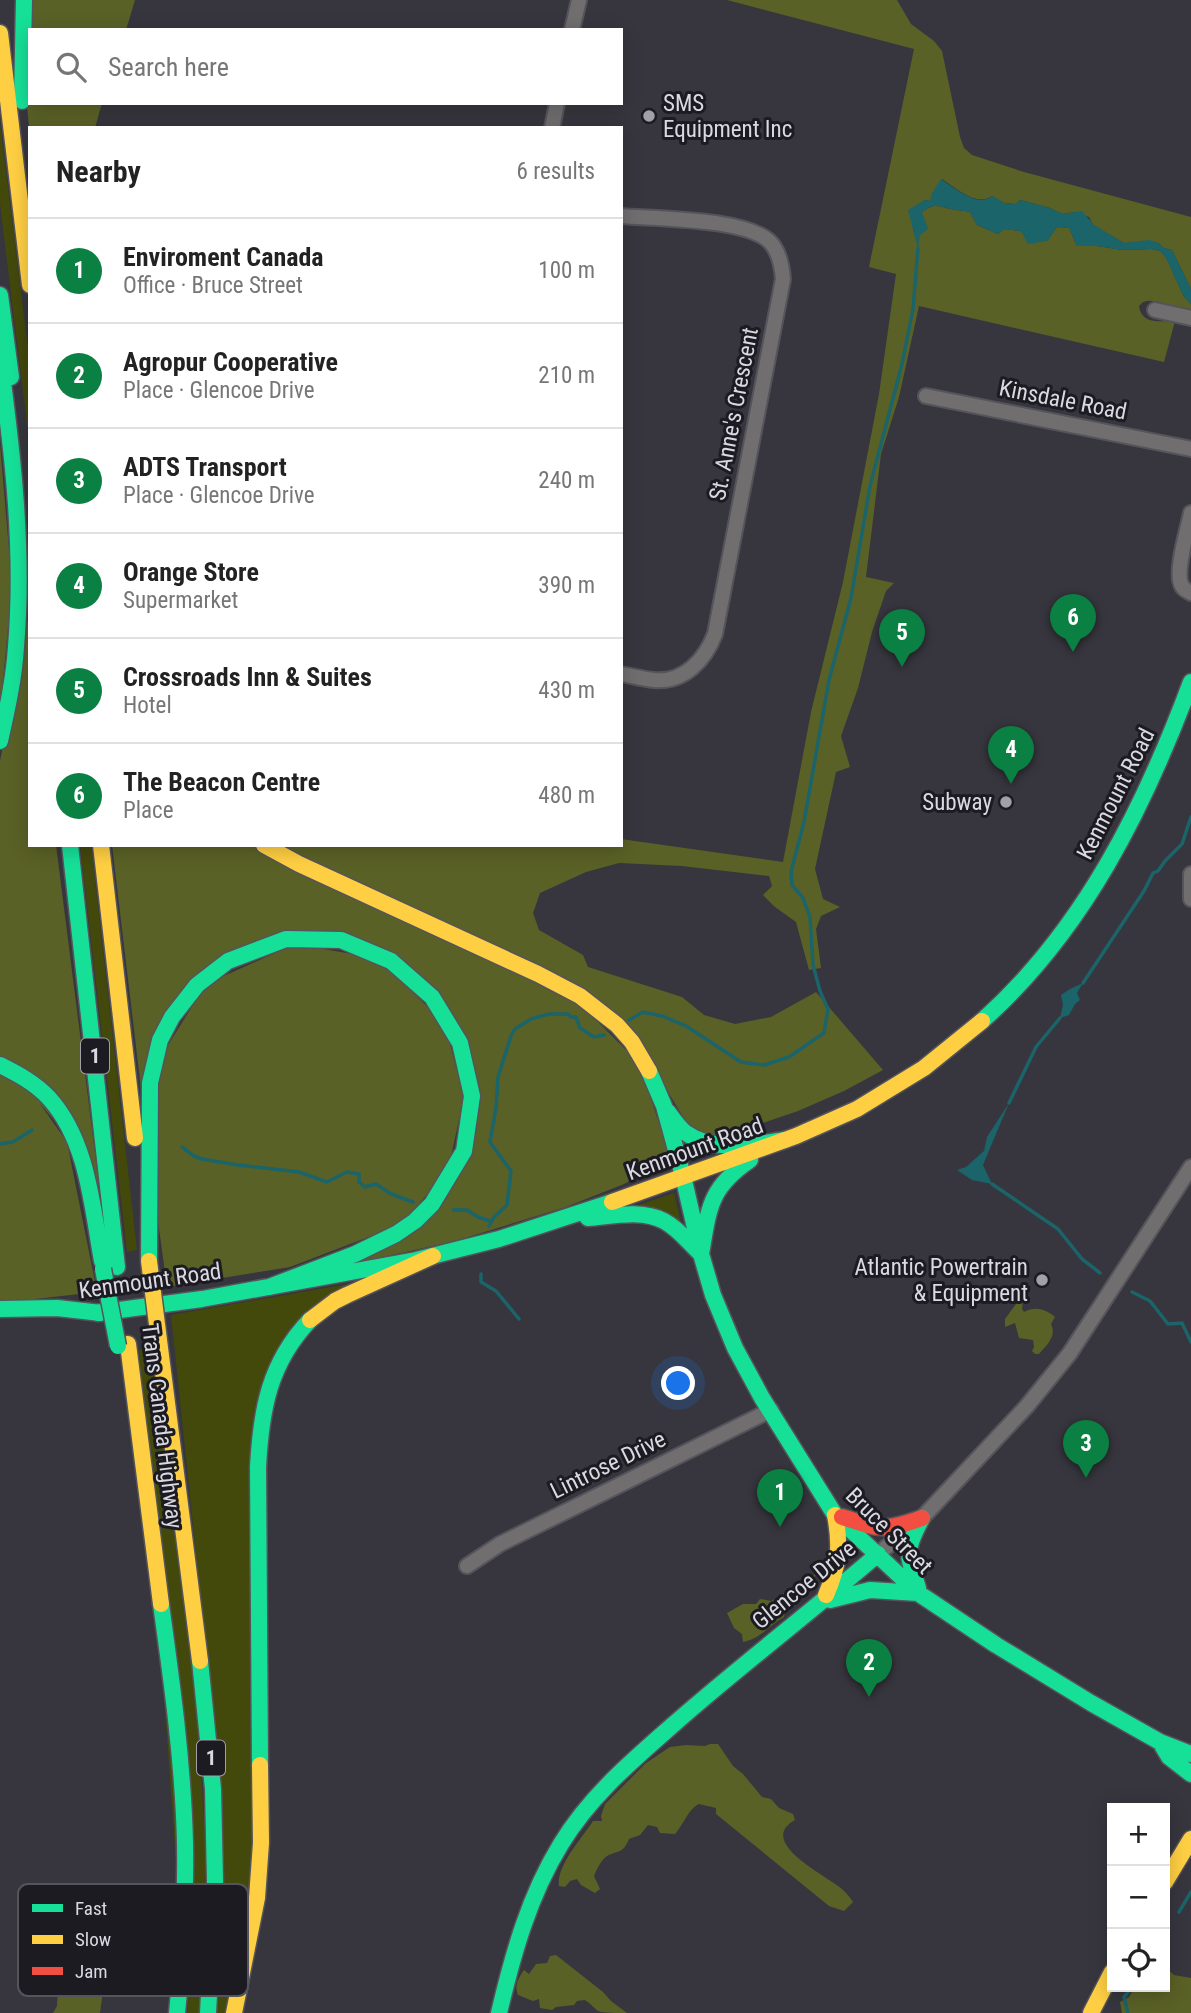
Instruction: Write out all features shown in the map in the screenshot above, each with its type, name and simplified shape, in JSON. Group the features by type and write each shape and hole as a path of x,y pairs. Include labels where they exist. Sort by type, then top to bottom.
{"main road":[{"path":"24,0 21,97 28,179"},
{"path":"0,33 28,265"},
{"path":"0,295 28,515"},
{"path":"0,360 13,472 18,578 16,661 0,741"},
{"name":"Kenmount Road","path":"0,1322 173,1304 433,1256 565,1219 785,1140 855,1110 906,1080 960,1039 1019,984 1075,915 1113,853 1162,756 1191,682"},
{"name":"Trans Canada Highway","path":"69,847 110,1268 150,1513 174,1701 183,1813 184,1884"},
{"name":"Trans Canada Highway","path":"101,847 149,1261 204,1684 212,1779 215,1884"},
{"name":"Bruce Street","path":"268,847 544,978 586,1000 613,1021 631,1040 650,1071 674,1138 713,1295 735,1348 747,1373 835,1515 918,1593 1053,1681 1160,1742 1191,1754"},
{"path":"149,1261 149,1098 160,1040 169,1023 205,978 236,956 275,942 314,938 335,940 372,951 403,969 417,979 443,1009 454,1028 467,1066 472,1107 470,1125 451,1179 415,1220 357,1255 294,1275 268,1287"},
{"path":"0,1065 22,1074 38,1086 56,1105 68,1125 79,1152 110,1268"},
{"path":"663,1106 687,1133 703,1141 729,1145 785,1140"},
{"path":"701,1254 712,1198 721,1182 743,1164 785,1140"},
{"path":"565,1219 642,1215 659,1218 701,1254"},
{"path":"248,1943 257,1898 260,1852 258,1467 260,1425 265,1396 287,1347 319,1312 342,1297 433,1256"},
{"path":"0,1310 57,1308 101,1313"},
{"path":"835,1515 882,1528 922,1518"},
{"path":"823,1603 841,1555 835,1515"},
{"path":"823,1603 865,1591 918,1593 908,1554 910,1542 922,1518"},
{"name":"Glencoe Drive","path":"499,2013 531,1904 561,1844 603,1788 743,1664 823,1603 878,1554"},
{"path":"1160,1742 1164,1754 1191,1774"},
{"path":"1170,1874 1188,1843 1191,1829"},
{"path":"1090,2012 1107,1981"}],"street":[{"path":"572,28 579,0"},
{"path":"552,126 557,105"},
{"name":"St. Anne's Crescent","path":"623,216 724,224 753,231 772,244 778,254 783,279 711,645 696,665 676,678 654,680 623,674"},
{"path":"1155,310 1191,318"},
{"name":"Kinsdale Road","path":"926,396 1191,449"},
{"path":"1191,513 1179,578 1181,586 1191,593"},
{"path":"1191,874 1191,898"},
{"name":"Glencoe Drive","path":"878,1554 922,1518 1027,1406 1070,1353 1191,1167"},
{"name":"Lintrose Drive","path":"467,1566 500,1544 771,1410"}],"green space":[{"path":"28,0 135,0 127,28 28,28 28,105 101,105 96,126 29,126 27,106"},
{"path":"727,0 897,0 911,24 934,41 942,51 964,148 972,155 1024,172 1191,217 1191,289 1172,250 1157,242 1124,243 1093,225 1089,217 1076,212 1062,214 1020,200 1016,204 1004,203 992,196 986,199 973,198 942,179 930,201 925,200 919,204 913,229 918,246 922,212 933,206 970,212 977,225 998,234 1004,229 1021,231 1047,241 1057,227 1069,228 1077,246 1160,251 1166,257 1184,297 1191,304 1191,314 1155,301 1143,302 1139,306 1148,319 1175,321 1164,362 919,306 899,397 881,454 866,577 894,583 886,591 841,736 850,767 836,772 815,869 823,899 840,907 821,916 816,929 821,968 809,970 796,922 763,895 772,886 769,876 682,866 619,863 586,872 540,893 533,913 539,930 583,955 588,967 682,997 704,1015 735,1024 771,1017 816,992 883,1070 798,1111 722,1137 691,1130 633,1034 280,847 623,847 623,839 783,862 811,712 843,582 879,394 896,274 869,267 914,49"},
{"path":"0,123 28,349 28,433 0,204"},
{"path":"0,444 12,585 0,713"},
{"path":"28,619 28,847 56,847 102,1208 89,1160 0,1058 0,761"},
{"path":"80,847 91,847 137,1250 127,1252"},
{"path":"112,847 256,847 576,1000 639,1063 669,1153 665,1160 624,1184 566,1207 455,1241 352,1264 460,1174 463,1033 336,933 200,976 142,1097"},
{"path":"295,944 375,958 444,1022 464,1096 448,1171 400,1225 290,1267 167,1287 154,1192 160,1058 206,984"},
{"path":"0,1072 28,1087 67,1142 97,1292 0,1303"},
{"path":"674,1193 683,1231 622,1211"},
{"path":"365,1281 271,1366 256,1850 248,1900 248,1884 214,1884 213,1715 171,1315"},
{"path":"1021,1297 1024,1312 1040,1309 1055,1317 1051,1324 1052,1336 1039,1354 1032,1351 1033,1340 1019,1338 1015,1323 1005,1327 1005,1319"},
{"path":"150,1349 197,1708 206,1853 205,1884 178,1884 139,1350"},
{"path":"816,1574 811,1588 799,1597 798,1603 785,1611 784,1617 755,1638 743,1642 742,1634 734,1628 727,1613 743,1604 756,1604 760,1599 771,1601"},
{"path":"718,1744 733,1766 762,1797 771,1799 779,1808 793,1814 795,1820 785,1828 783,1837 787,1847 846,1893 853,1902 844,1911 829,1906 716,1814 716,1808 699,1804 692,1809 675,1834 660,1833 657,1827 648,1825 640,1835 629,1839 622,1849 607,1856 594,1876 600,1889 595,1893 581,1885 577,1879 570,1881 565,1887 559,1886 559,1878 566,1861 593,1821 602,1821 605,1804 646,1763 670,1747"},
{"path":"556,1955 627,2013 598,2011 585,2000 552,2010 540,2008 539,1999 533,2001 518,1995 517,1982 524,1970 529,1974 536,1964 547,1963 550,1956"},
{"path":"1170,1971 1174,1975 1191,1978 1191,2013 1122,2013 1120,2002 1132,1992 1170,1992"},
{"path":"58,1996 102,1996 100,2013 53,2013"},
{"path":"186,1996 200,1996 199,2013 187,2013"},
{"path":"215,1996 233,1996 230,2013 215,2013"}],"water":[{"path":"941,179 980,200 992,196 1004,203 1016,204 1020,200 1062,214 1082,211 1094,225 1124,243 1148,240 1157,242 1172,250 1191,289 1191,304 1184,297 1160,251 1077,246 1069,228 1057,227 1047,241 1028,244 1021,231 1004,229 998,234 977,225 970,212 933,206 922,212 928,229 920,235 918,248 908,210 925,200 930,201"},
{"path":"1083,983 1077,993 1080,1000 1069,1015 1060,1018 1063,1005 1061,995"},
{"path":"1009,1103 983,1165 992,1184 972,1180 957,1170 966,1167 984,1151 987,1137"}],"waterway":[{"path":"629,1020 643,1012 662,1016 686,1026 741,1062 764,1065 789,1057 824,1033 828,1009 813,965 810,917 803,898 792,885 791,872 804,822 829,680 851,598 870,486 902,364 913,309 918,248"},
{"path":"1083,983 1153,873 1158,871 1182,844 1191,817"},
{"path":"489,1226 507,1205 511,1171 490,1142 498,1077 515,1029 531,1019 549,1014 568,1014 576,1017 580,1028 594,1037 604,1035"},
{"path":"1009,1103 1036,1047 1060,1018"},
{"path":"0,1144 13,1142 32,1130"},
{"path":"182,1147 202,1159 299,1172 327,1182 347,1172 359,1174 359,1182 365,1187 376,1184 391,1194 413,1202"},
{"path":"992,1184 1058,1229 1082,1259 1100,1273"},
{"path":"453,1210 467,1210 490,1221"},
{"path":"481,1274 481,1282 496,1291 519,1319"},
{"path":"1132,1292 1150,1301 1168,1324 1182,1323 1191,1342"},
{"path":"1179,1912 1191,1892"},
{"path":"1128,1992 1124,1997 1128,2013"}],"traffic: fast":[{"path":"22,101 24,0"},
{"path":"0,295 11,377"},
{"path":"0,360 13,467 19,575 15,659 0,741"},
{"path":"982,1021 1051,947 1081,907 1107,865 1153,775 1191,682"},
{"path":"70,847 117,1267"},
{"path":"149,1261 150,1083 160,1040 172,1017 197,985 228,961 286,939 341,940 391,961 432,997 460,1043 472,1096 464,1151 432,1204 415,1221 396,1234 355,1254 269,1287"},
{"path":"0,1065 26,1079 44,1093 62,1115 72,1134 86,1175 102,1261"},
{"path":"649,1071 664,1106 683,1176"},
{"path":"668,1112 686,1133 709,1143 734,1146 785,1140"},
{"path":"701,1254 713,1200 726,1180 750,1160"},
{"path":"683,1176 713,1295 735,1348 762,1398 835,1515 918,1593 1091,1703 1160,1742 1191,1754"},
{"path":"97,1313 202,1299 416,1260 499,1239 612,1202"},
{"path":"588,1218 627,1214 655,1217 674,1228 701,1254"},
{"path":"103,1269 118,1346"},
{"path":"0,1309 57,1308 101,1313"},
{"path":"260,1765 258,1467 262,1426 276,1370 296,1336 310,1320"},
{"path":"918,1588 909,1553 912,1538 922,1518"},
{"path":"499,2013 516,1947 531,1905 561,1844 585,1810 613,1780 674,1724 878,1554"},
{"path":"830,1600 870,1590 918,1593"},
{"path":"161,1604 182,1783 185,1884"},
{"path":"200,1661 213,1789 215,1884"},
{"path":"1160,1742 1169,1757 1191,1774"},
{"path":"177,2013 178,1996"},
{"path":"208,2013 209,1996"}],"traffic: slow":[{"path":"0,33 28,268"},
{"path":"101,847 135,1138"},
{"path":"268,847 580,996 617,1025 632,1042 649,1071"},
{"path":"612,1202 796,1136 857,1109 924,1068 982,1021"},
{"path":"310,1320 335,1301 433,1256"},
{"path":"149,1261 159,1340"},
{"path":"159,1340 200,1661"},
{"path":"128,1344 161,1604"},
{"path":"826,1595 838,1556 835,1515"},
{"path":"248,1943 257,1898 261,1843 260,1765"},
{"path":"1170,1874 1191,1839"},
{"path":"1091,2013 1107,1982"},
{"path":"234,2013 237,1996"}],"traffic: jam":[{"path":"842,1517 882,1527 922,1518"}],"place":[{"name":"SMS Equipment Inc","path":"649,116"},
{"name":"The Beacon Centre","path":"1073,652"},
{"name":"Crossroads Inn & Suites","path":"902,667"},
{"name":"Orange Store","path":"1011,784"},
{"name":"Subway","path":"1006,802"},
{"name":"Atlantic Powertrain & Equipment","path":"1042,1280"},
{"name":"ADTS Transport","path":"1086,1478"},
{"name":"Enviroment Canada","path":"780,1527"},
{"name":"Agropur Cooperative","path":"869,1697"}]}
